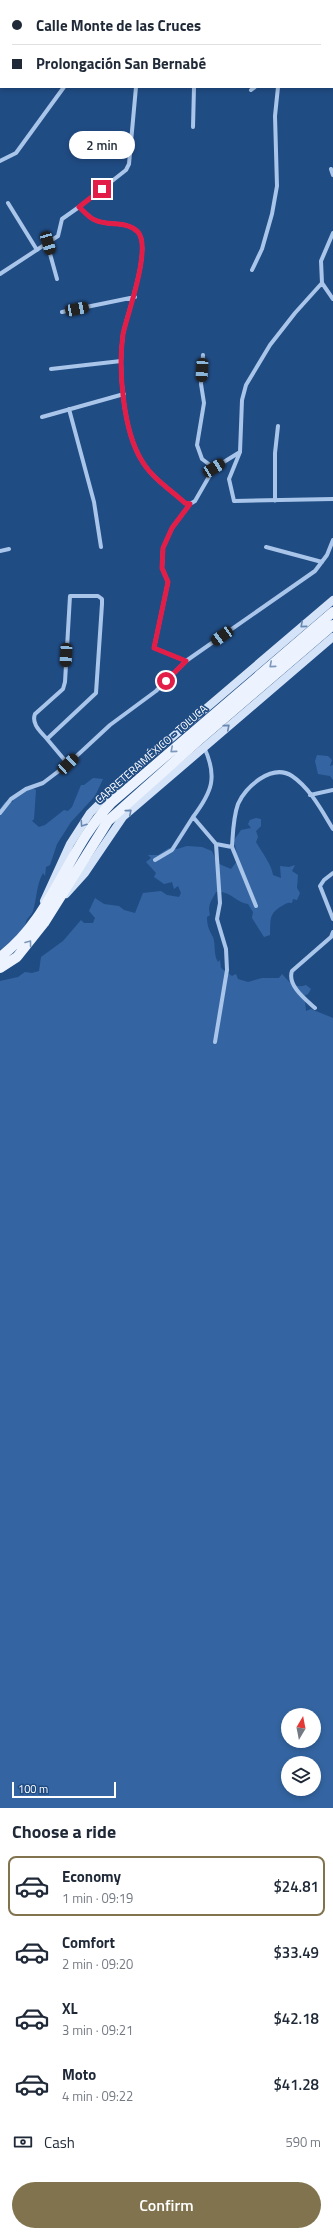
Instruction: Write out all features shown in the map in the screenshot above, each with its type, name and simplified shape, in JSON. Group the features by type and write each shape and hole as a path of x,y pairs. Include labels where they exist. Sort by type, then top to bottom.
{"main road":[{"name":"CARRETERA MÉXICO - TOLUCA","path":"0,957 14,946 38,915 91,826 111,803 333,612"},
{"name":"CARRETERA MÉXICO - TOLUCA","path":"0,968 17,957 54,909 108,821 200,739 333,625"}],"street":[{"path":"0,161 16,153 63,88"},
{"path":"0,274 58,236 62,219 126,170 129,164 136,88"},
{"path":"193,126 194,88"},
{"path":"252,270 262,249 272,214 277,186 275,116 278,88"},
{"path":"331,168 333,175"},
{"path":"8,203 37,250"},
{"path":"79,207 94,220 130,226 139,233 141,244 140,275 135,298 123,334 121,361 128,431 142,462 157,479 185,503 190,504"},
{"path":"333,233 321,261 322,283 333,299"},
{"path":"48,243 58,279"},
{"path":"322,283 270,346 246,385 242,400 240,452 229,479 234,501 333,500"},
{"path":"62,312 135,298"},
{"path":"202,355 201,384 204,403 197,445 202,459 214,468"},
{"path":"51,369 121,361"},
{"path":"42,417 124,394"},
{"path":"70,409 94,502 101,547"},
{"path":"275,501 275,453 278,426"},
{"path":"186,661 154,648 168,582 162,568 163,548 172,528 190,504 195,501 214,468 240,452"},
{"path":"0,813 11,799 26,789 44,783 68,764 110,725 156,692 186,661 306,578 322,562 333,540"},
{"path":"266,547 322,562"},
{"path":"0,551 9,549"},
{"path":"47,739 96,693 102,604 102,599 98,596 70,596 65,682 63,689 35,714 34,719 35,724 47,739 68,764"},
{"path":"38,915 70,844 90,813 129,774 333,600"},
{"path":"54,909 84,873 123,817 333,637"},
{"path":"155,860 172,850 204,802 212,785 210,763 204,747"},
{"path":"256,906 232,847 235,818 239,802 249,788 263,776 274,773 285,773 301,784 333,829"},
{"path":"310,795 333,790"},
{"path":"193,817 216,844 220,903 217,919 226,949 227,970 215,1042"},
{"path":"216,844 232,847"},
{"path":"333,873 324,880 320,886 333,919"},
{"path":"315,1008 291,982 290,976 292,970 330,937 333,932"}],"shaded area":[{"path":"317,755 328,756 332,760 330,766 333,765 333,780 330,776 318,774 315,761"},
{"path":"93,778 103,779 95,796 71,822 57,844 50,865 46,867 45,876 43,873 41,878 33,911 27,919 25,928 21,930 18,936 0,950 0,809 5,802 13,802 13,799 32,788 36,790 34,819 32,821 39,827 45,825 64,810 68,811 72,807 81,785 84,785"},
{"path":"256,818 261,819 261,826 256,831 258,837 256,842 268,862 273,875 281,878 280,866 289,867 295,865 292,871 298,875 297,888 300,893 297,900 293,899 292,903 288,903 276,910 271,919 270,935 264,937 252,918 253,912 248,904 225,893 216,892 210,905 210,915 207,917 207,923 214,940 216,959 218,962 220,960 221,968 232,976 236,974 238,979 248,982 262,978 279,978 282,974 295,985 306,985 311,989 308,994 302,997 305,1001 306,1011 311,1009 333,1018 333,1808 0,1808 0,981 18,977 25,972 32,973 39,971 41,957 63,941 81,920 84,923 93,923 95,918 89,911 95,898 104,904 119,906 124,910 135,913 143,893 161,891 167,895 179,897 181,893 178,886 174,889 172,882 164,884 154,877 156,873 146,862 151,858 148,855 158,855 169,848 177,849 187,846 202,847 212,851 217,863 231,869 238,860 234,840 241,830 251,828 248,824 250,820"}],"route":[{"path":"102,189 79,207 94,220 130,226 139,233 141,244 140,275 135,298 129,311 123,334 121,361 122,384 128,431 142,462 157,479 185,503 190,504 172,528 163,548 162,568 168,582 154,648 186,661 166,681"}]}
